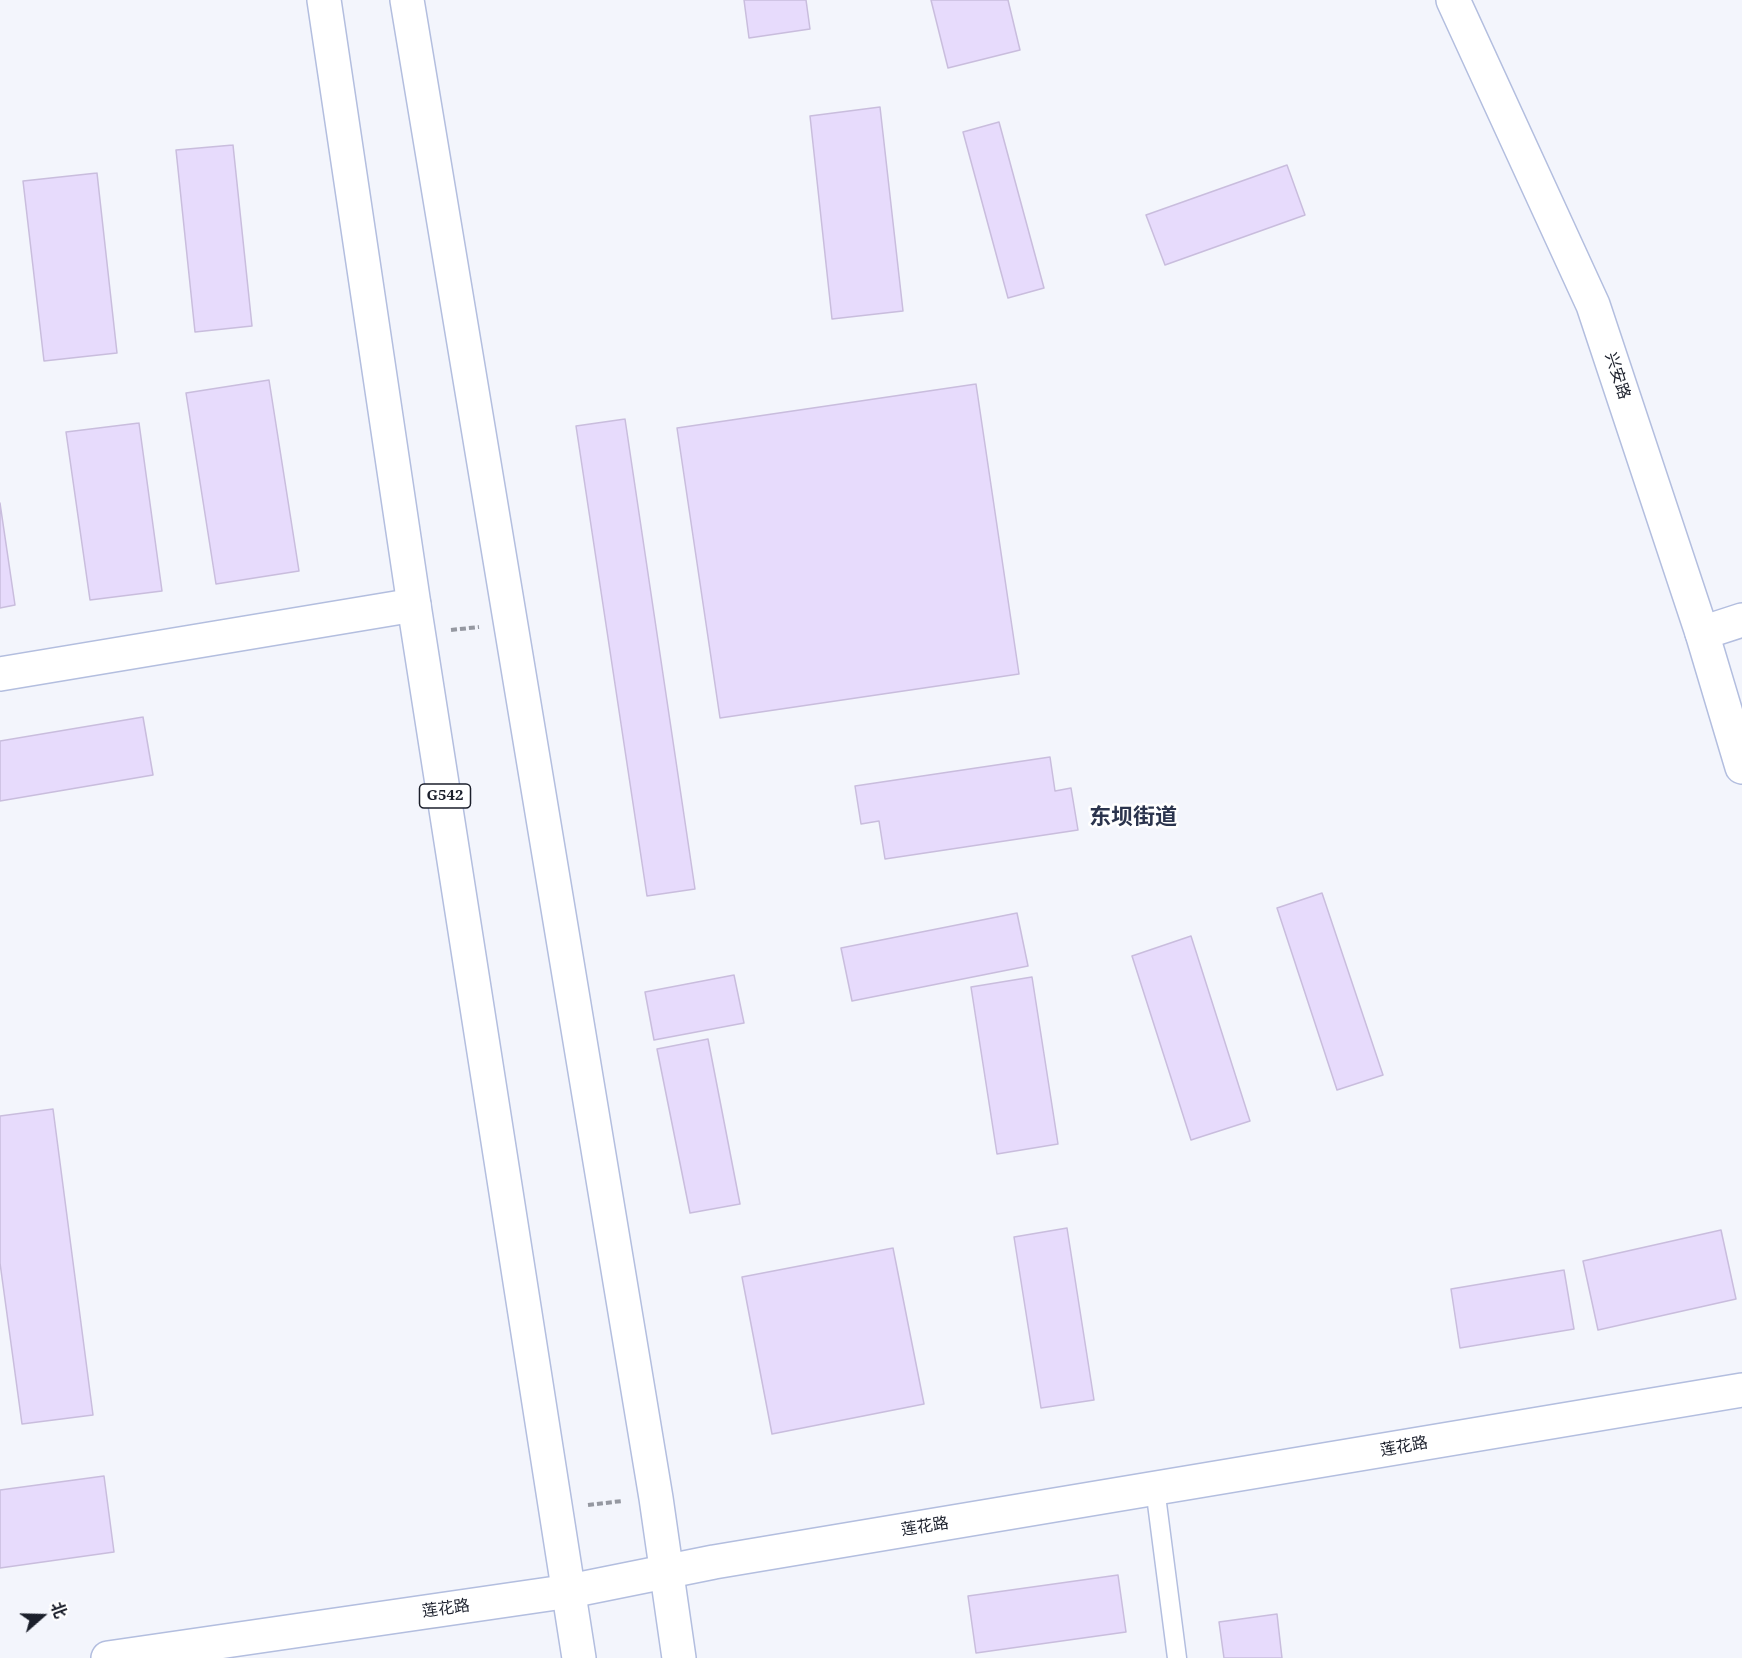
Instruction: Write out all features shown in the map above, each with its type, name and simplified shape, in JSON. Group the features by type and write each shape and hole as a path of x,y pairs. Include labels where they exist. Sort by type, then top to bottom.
{"main road":[{"name":"G542","path":"324,0 414,605 579,1658"},
{"path":"407,0 668,1570 679,1658"},
{"name":"兴安路","path":"1453,0 1593,305 1701,633 1742,767"},
{"path":"0,674 414,605"},
{"path":"1701,633 1742,620"},
{"name":"莲花路","path":"108,1658 570,1591 668,1570 1742,1390"}],"lane":[{"path":"1155,1488 1177,1658"}],"path":[{"path":"451,640 450,630 511,624"},
{"path":"557,1508 656,1498"}],"building":[{"path":"744,0 806,0 810,29 749,38"},
{"path":"931,0 1008,0 1020,50 948,68"},
{"path":"880,107 903,311 832,319 810,116"},
{"path":"999,122 1044,288 1008,298 963,132"},
{"path":"233,145 252,326 195,332 176,150"},
{"path":"1287,165 1305,215 1165,265 1146,215"},
{"path":"97,173 117,353 44,361 23,181"},
{"path":"269,380 299,571 216,584 186,393"},
{"path":"976,384 1019,674 720,718 677,428"},
{"path":"625,419 695,889 647,896 576,426"},
{"path":"139,423 162,591 90,600 66,432"},
{"path":"0,503 15,605 0,608"},
{"path":"143,717 153,775 0,801 0,741"},
{"path":"1050,757 1055,791 1071,788 1078,830 885,859 879,821 861,824 855,786"},
{"path":"1322,893 1383,1075 1337,1090 1277,908"},
{"path":"1017,913 1028,966 852,1001 841,948"},
{"path":"1191,936 1250,1121 1191,1140 1132,956"},
{"path":"734,975 744,1023 654,1040 645,992"},
{"path":"1032,977 1058,1144 997,1154 971,987"},
{"path":"708,1039 740,1204 690,1213 657,1049"},
{"path":"53,1109 93,1415 22,1424 0,1263 0,1116"},
{"path":"1067,1228 1094,1400 1041,1408 1014,1237"},
{"path":"1721,1230 1736,1299 1598,1330 1583,1261"},
{"path":"893,1248 924,1404 772,1434 742,1277"},
{"path":"1564,1270 1574,1329 1460,1348 1451,1289"},
{"path":"104,1476 114,1552 0,1568 0,1490"},
{"path":"1118,1575 1126,1632 976,1653 968,1596"},
{"path":"1277,1614 1282,1658 1224,1658 1219,1622"}],"district":[{"name":"东坝街道","path":"1133,818"}]}
